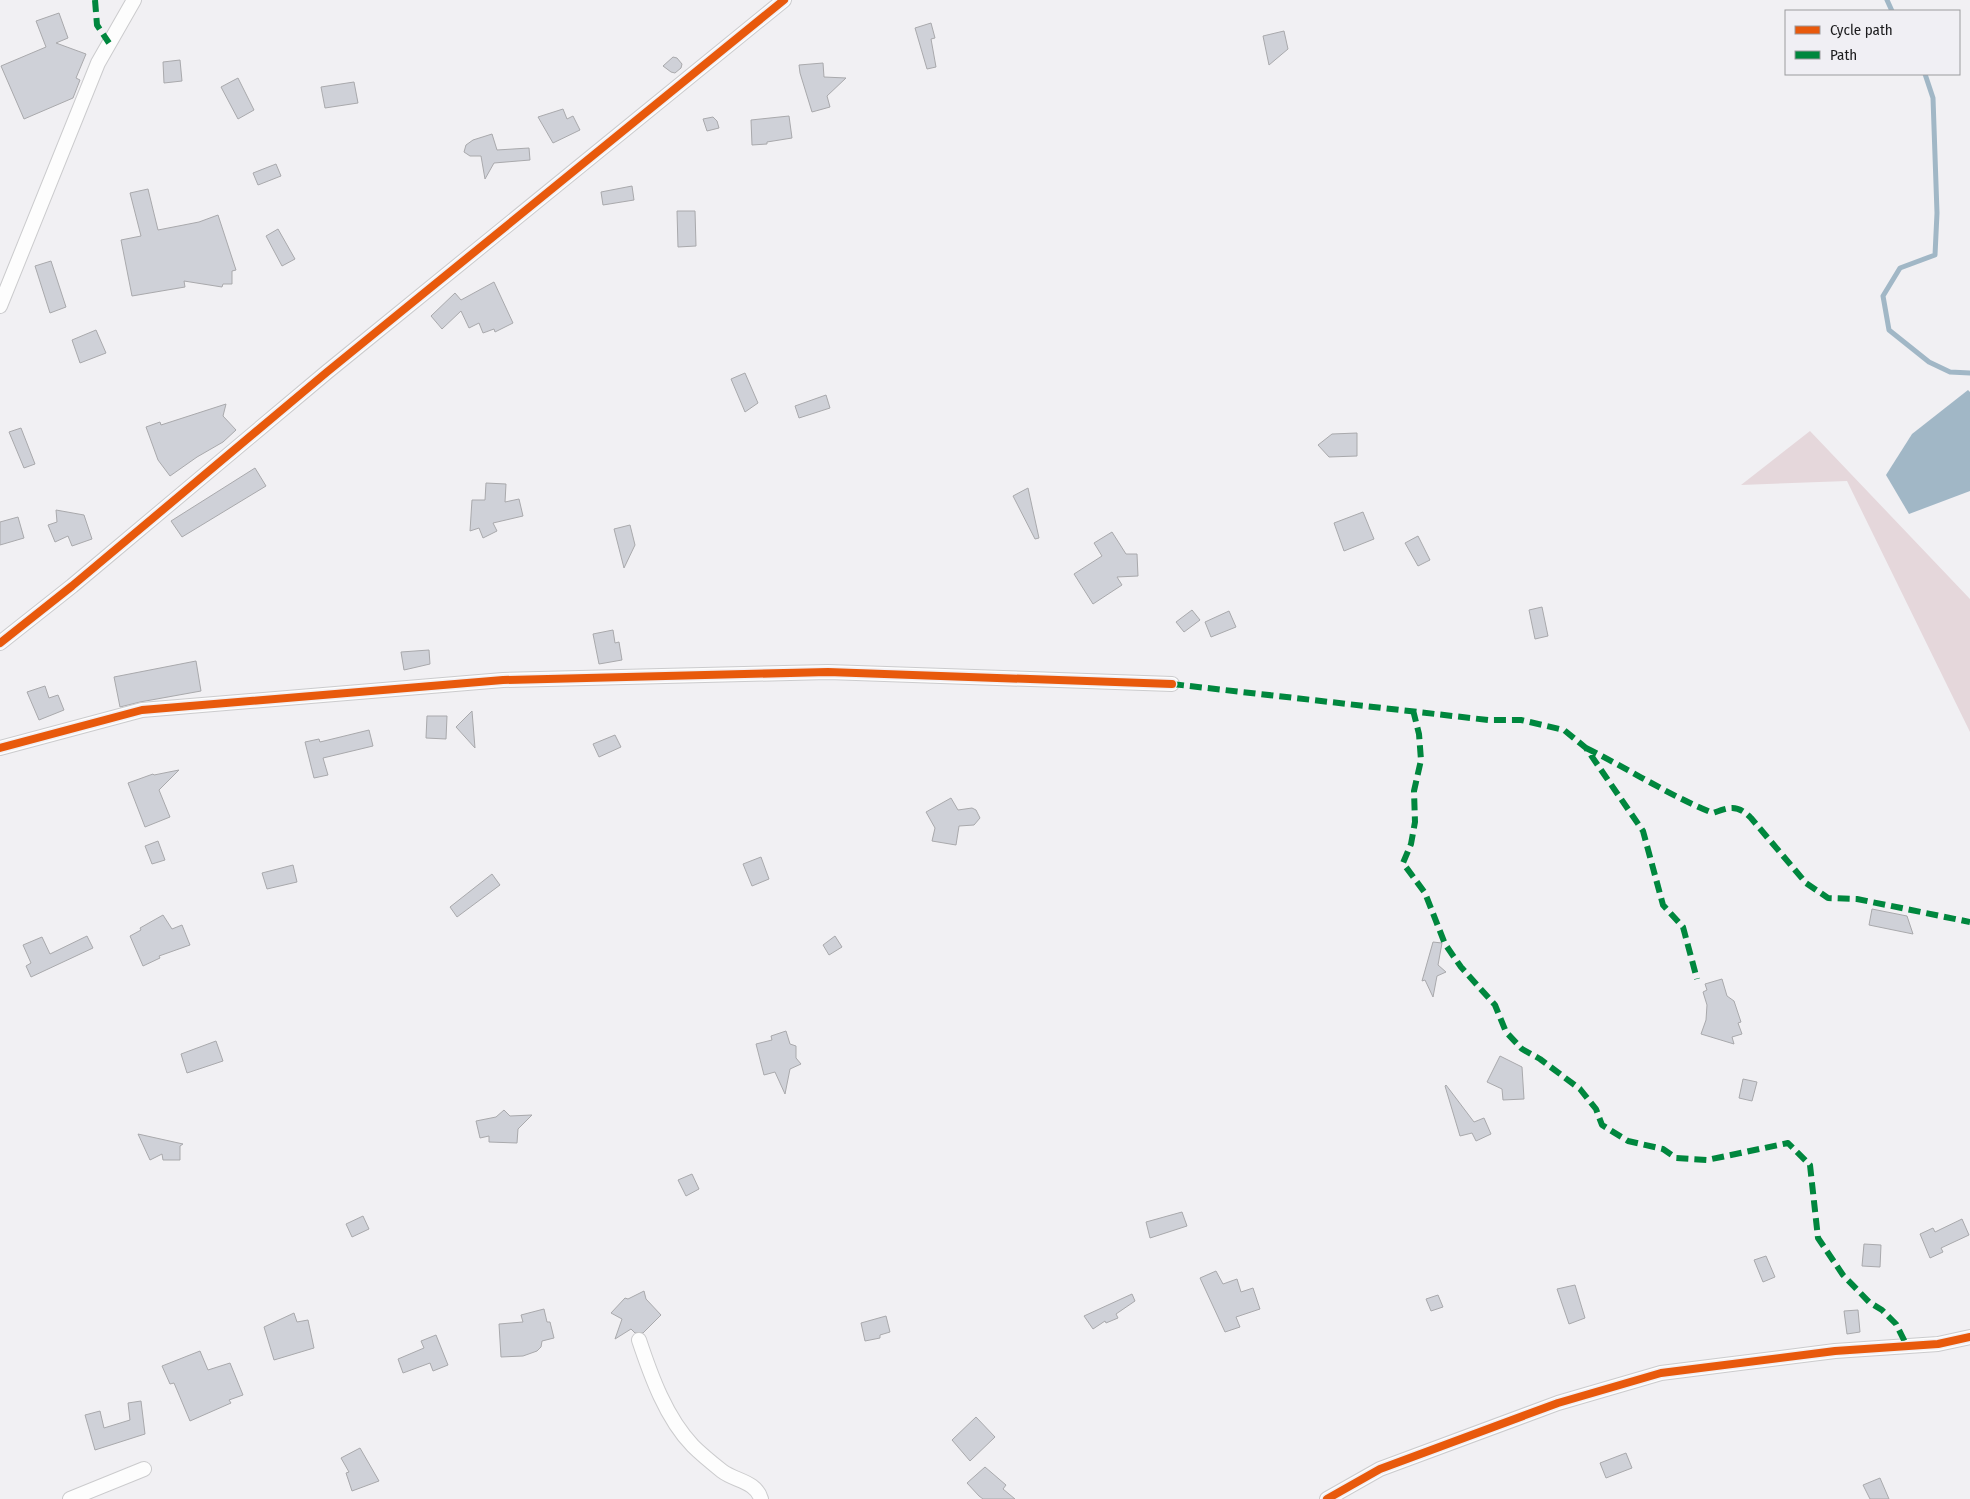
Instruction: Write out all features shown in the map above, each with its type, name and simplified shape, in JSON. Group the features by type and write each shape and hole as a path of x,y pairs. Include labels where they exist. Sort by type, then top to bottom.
{"street":[{"path":"0,306 98,63 134,0"},
{"path":"0,643 72,586 327,372 784,0"},
{"path":"0,748 142,710 503,680 828,672 1172,684"},
{"path":"1327,1499 1389,1466 1558,1403 1661,1373 1835,1351 1938,1344 1970,1337"},
{"path":"639,1340 659,1392 676,1425 692,1445 724,1473 751,1485 760,1493 761,1499"},
{"path":"70,1499 144,1469"}],"shaded area":[{"path":"1810,431 1970,599 1970,732 1847,481 1741,485"}],"water":[{"path":"1968,390 1970,392 1970,491 1909,514 1886,475 1912,434"}],"building":[{"path":"59,13 68,38 56,43 86,54 76,78 80,80 73,98 24,119 1,66 46,47 36,21"},
{"path":"931,23 935,38 931,39 936,67 927,69 915,28"},
{"path":"1284,31 1288,49 1269,65 1263,36"},
{"path":"673,57 677,58 682,64 681,68 675,73 663,66"},
{"path":"180,60 182,81 164,83 163,62"},
{"path":"823,63 824,77 846,78 827,96 830,107 812,112 799,65"},
{"path":"238,78 254,110 238,119 221,87"},
{"path":"354,82 358,103 325,108 321,87"},
{"path":"563,109 567,119 573,116 580,130 553,143 538,117"},
{"path":"789,116 792,138 767,142 767,144 752,145 751,120"},
{"path":"713,117 717,121 719,128 707,131 703,119"},
{"path":"492,134 497,150 529,148 530,160 494,163 485,179 481,156 470,156 464,152 466,145 473,140"},
{"path":"276,164 281,176 258,185 253,173"},
{"path":"632,186 634,200 603,205 601,192"},
{"path":"148,189 158,230 199,222 218,215 236,270 232,271 232,284 223,284 222,287 184,281 185,287 132,296 121,240 141,236 130,193"},
{"path":"677,211 695,211 696,246 678,247"},
{"path":"278,229 295,259 282,266 266,236"},
{"path":"51,261 66,307 50,313 35,266"},
{"path":"494,282 513,323 495,332 494,329 483,333 479,323 469,328 461,311 442,329 431,316 455,293 461,300"},
{"path":"96,330 106,353 80,363 72,340"},
{"path":"745,373 758,403 745,412 731,379"},
{"path":"826,395 830,408 799,418 795,406"},
{"path":"226,404 223,416 236,430 223,442 170,476 158,460 146,427 160,422 161,425"},
{"path":"21,428 35,464 24,468 9,432"},
{"path":"1357,433 1357,456 1329,457 1318,445 1332,434"},
{"path":"255,468 266,486 182,537 171,521"},
{"path":"486,483 506,484 505,502 519,499 523,516 493,523 497,531 483,538 479,528 470,531 472,500 485,500"},
{"path":"1028,488 1039,538 1035,539 1013,496"},
{"path":"56,510 84,515 92,539 72,546 68,536 55,542 48,525 57,522"},
{"path":"1363,512 1374,539 1344,551 1334,523"},
{"path":"18,517 24,538 0,545 0,522"},
{"path":"630,525 635,545 624,568 614,529"},
{"path":"1112,532 1126,554 1137,554 1138,576 1117,577 1122,585 1093,604 1074,574 1102,556 1094,543"},
{"path":"1418,536 1430,560 1418,566 1405,543"},
{"path":"1542,607 1548,636 1535,639 1529,610"},
{"path":"1192,610 1200,620 1184,632 1176,622"},
{"path":"1229,611 1236,627 1211,637 1205,622"},
{"path":"613,630 615,643 619,642 622,660 599,664 593,634"},
{"path":"429,650 430,664 404,670 401,652"},
{"path":"196,661 201,691 120,707 114,677"},
{"path":"45,686 49,698 58,695 64,710 39,720 27,692"},
{"path":"472,711 475,748 456,727"},
{"path":"427,716 447,716 446,739 426,738"},
{"path":"369,730 373,746 323,758 328,775 314,778 305,742 319,739 320,742"},
{"path":"615,735 621,747 599,757 593,744"},
{"path":"179,770 159,790 170,817 145,827 128,783 153,774"},
{"path":"951,798 958,810 972,808 976,810 980,818 974,825 959,826 956,845 932,841 935,828 926,812"},
{"path":"158,841 165,860 152,864 145,846"},
{"path":"761,857 769,879 752,886 743,864"},
{"path":"293,865 297,882 267,889 262,873"},
{"path":"492,874 500,885 457,917 450,907"},
{"path":"1872,909 1907,916 1913,934 1869,925"},
{"path":"163,915 172,929 182,925 190,945 159,956 160,958 143,966 130,936"},
{"path":"87,936 93,948 31,977 26,966 31,963 23,945 42,937 50,954"},
{"path":"835,936 842,947 829,955 823,945"},
{"path":"1433,942 1442,943 1438,965 1446,972 1437,976 1433,997 1425,980 1422,981"},
{"path":"1722,979 1727,996 1734,1001 1741,1022 1738,1023 1742,1034 1732,1037 1734,1044 1701,1034 1706,1020 1707,1005 1703,992 1707,990 1705,984"},
{"path":"786,1031 790,1044 796,1046 796,1058 801,1064 790,1069 785,1094 775,1072 764,1075 756,1044 772,1040 771,1036"},
{"path":"216,1041 223,1061 187,1073 181,1054"},
{"path":"1500,1056 1522,1067 1524,1099 1503,1100 1502,1089 1487,1082"},
{"path":"1743,1079 1757,1082 1752,1101 1739,1098"},
{"path":"1446,1085 1474,1122 1484,1118 1491,1134 1476,1141 1472,1133 1460,1136"},
{"path":"504,1110 510,1116 532,1115 518,1129 517,1143 489,1142 489,1136 480,1138 476,1121 496,1117"},
{"path":"138,1134 183,1144 180,1146 180,1160 163,1160 162,1154 150,1160"},
{"path":"692,1174 699,1189 686,1196 678,1180"},
{"path":"1182,1212 1187,1226 1150,1238 1146,1222"},
{"path":"363,1216 369,1229 352,1237 346,1224"},
{"path":"1962,1219 1969,1235 1941,1248 1943,1252 1930,1258 1920,1234 1933,1228 1935,1232"},
{"path":"1864,1244 1881,1245 1880,1267 1862,1266"},
{"path":"1766,1256 1775,1277 1763,1282 1754,1260"},
{"path":"1216,1271 1223,1284 1237,1279 1241,1292 1253,1288 1260,1309 1236,1317 1240,1327 1225,1332 1200,1278"},
{"path":"1575,1285 1585,1318 1569,1324 1557,1289"},
{"path":"644,1291 646,1299 661,1315 643,1333 635,1333 631,1329 615,1339 622,1319 611,1313 625,1298 628,1299"},
{"path":"1132,1294 1135,1301 1116,1314 1118,1318 1106,1323 1105,1321 1093,1329 1084,1316"},
{"path":"1438,1295 1443,1307 1431,1311 1426,1299"},
{"path":"544,1309 554,1338 542,1341 541,1347 537,1351 523,1356 501,1357 499,1324 523,1322 521,1315"},
{"path":"1858,1310 1860,1332 1847,1334 1844,1311"},
{"path":"294,1313 297,1322 308,1320 314,1348 274,1360 264,1327"},
{"path":"886,1316 890,1332 880,1335 880,1338 865,1341 861,1323"},
{"path":"436,1335 448,1365 433,1371 430,1363 403,1373 398,1359 424,1348 421,1341"},
{"path":"200,1351 208,1370 230,1363 243,1395 229,1400 231,1403 190,1421 174,1383 170,1384 162,1366"},
{"path":"141,1401 145,1434 95,1450 85,1415 100,1411 104,1428 130,1420 128,1403"},
{"path":"976,1417 995,1437 970,1461 952,1440"},
{"path":"360,1448 379,1481 352,1491 346,1473 349,1472 341,1458"},
{"path":"1626,1453 1632,1468 1606,1478 1600,1463"},
{"path":"985,1467 1006,1485 1003,1489 1015,1499 983,1499 979,1496 967,1483"},
{"path":"1880,1478 1889,1499 1870,1499 1863,1485"}],"waterway":[{"path":"1887,0 1892,10"},
{"path":"1925,75 1933,98 1937,213 1935,255 1900,268 1883,296 1889,330 1929,362 1950,372 1970,373"}],"marked path":[{"path":"95,0 97,25 109,43"},
{"path":"1172,684 1488,720 1521,720 1564,730 1586,748 1643,831 1663,905 1683,927 1697,979"},
{"path":"1413,710 1419,734 1421,760 1414,791 1415,822 1411,844 1403,863 1425,893 1445,944 1461,967 1495,1005 1506,1032 1522,1049 1540,1059 1580,1089 1596,1109 1602,1125 1628,1141 1663,1149 1676,1158 1707,1160 1788,1143 1810,1165 1818,1238 1843,1275 1869,1302 1882,1310 1896,1324 1907,1346"},
{"path":"1586,748 1680,798 1713,813 1729,808 1742,810 1806,883 1828,898 1857,899 1970,922"}],"cycle path":[{"path":"0,643 72,586 327,372 784,0"},
{"path":"0,748 142,710 503,680 828,672 1172,684"},
{"path":"1327,1499 1380,1469 1558,1403 1661,1373 1835,1351 1938,1344 1970,1337"}]}
